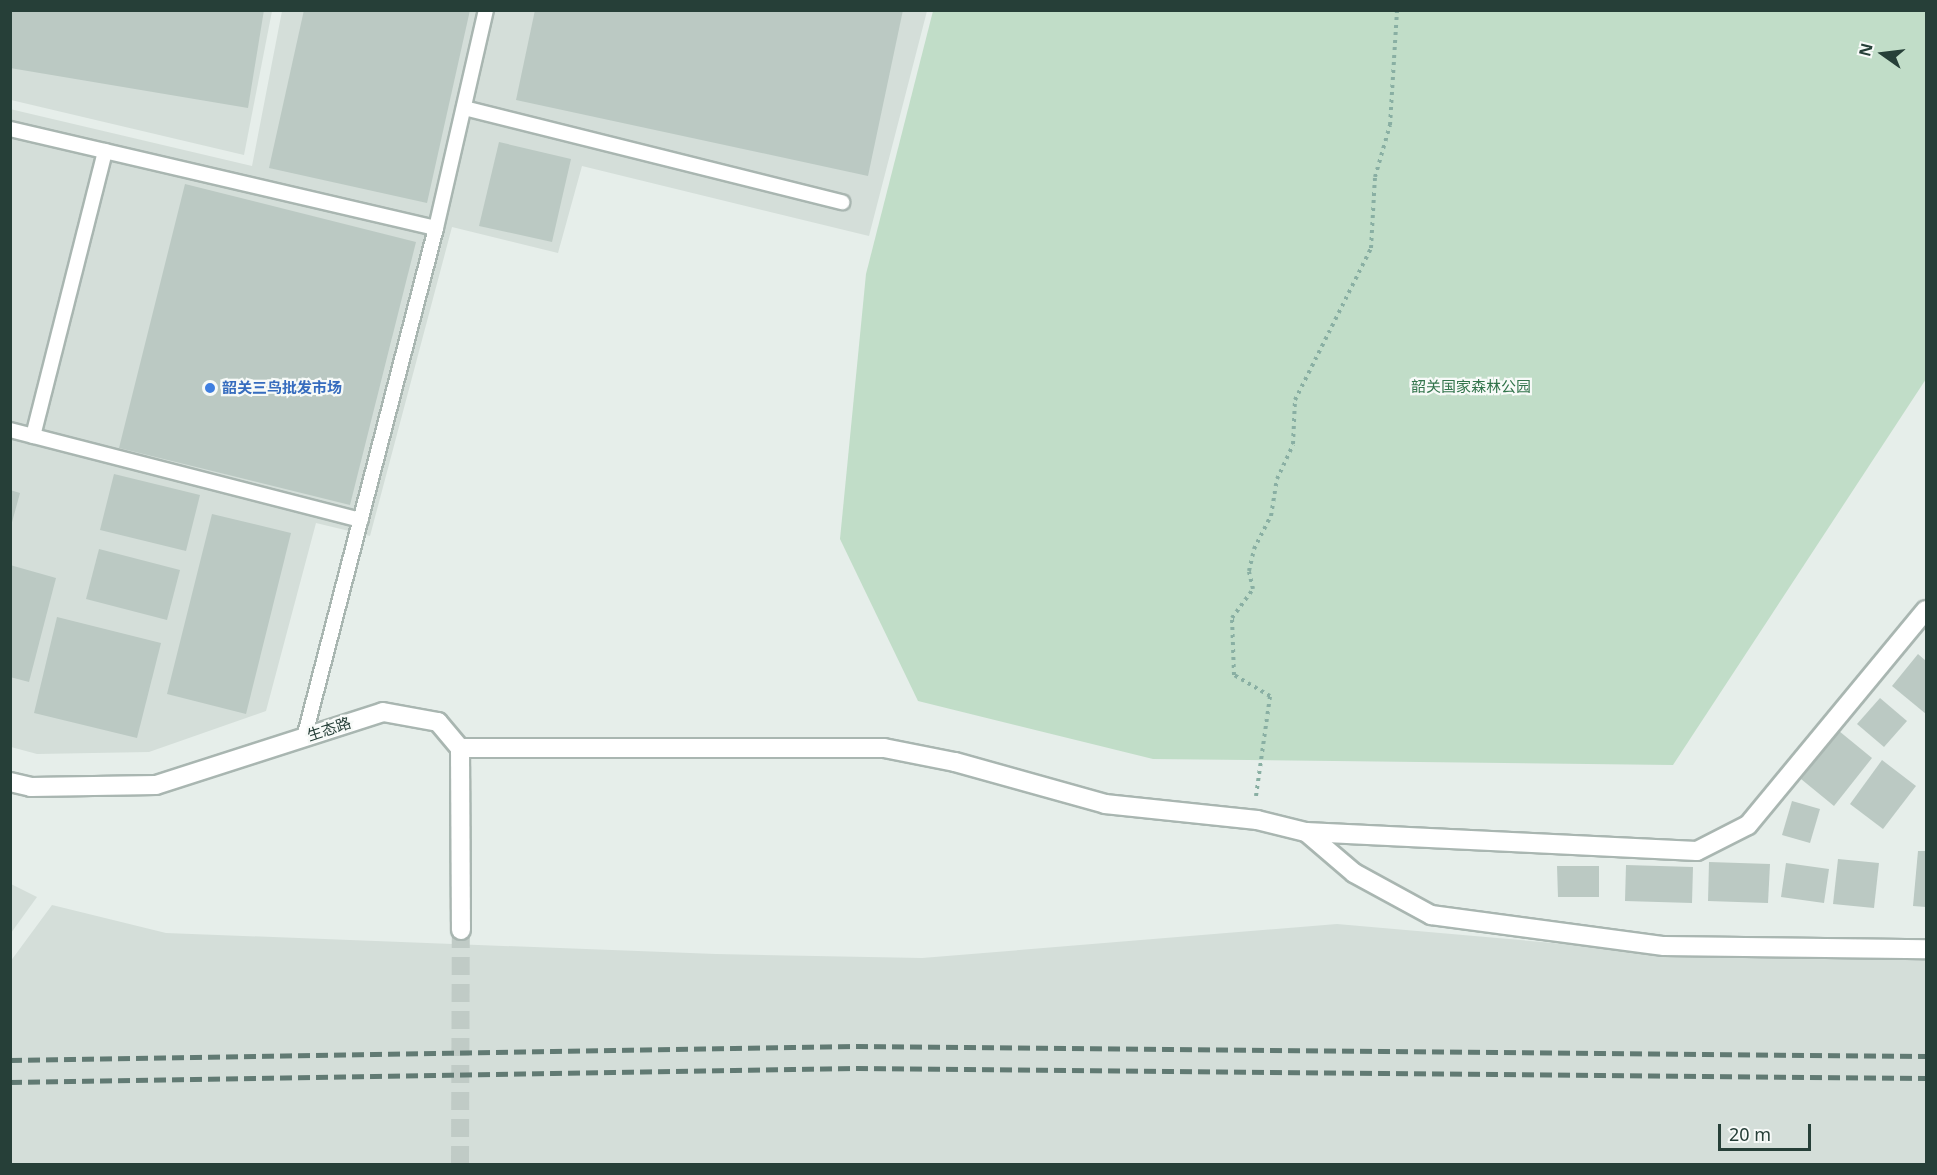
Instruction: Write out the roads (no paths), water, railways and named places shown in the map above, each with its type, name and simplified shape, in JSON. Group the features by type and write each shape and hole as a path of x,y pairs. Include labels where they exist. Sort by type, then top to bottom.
{"street":[{"path":"461,930 460,748 884,748 955,762 1105,804 1257,820 1306,832 1697,851 1748,825 1926,610"},
{"name":"生态路","path":"10,782 31,787 156,785 383,712 438,722 460,748"},
{"path":"1306,832 1354,873 1431,915 1664,946 1926,949"}],"lane":[{"path":"304,738 436,228 486,10"},
{"path":"464,108 842,202"},
{"path":"10,129 436,228"},
{"path":"33,436 105,151"},
{"path":"10,430 361,520"}],"tunnel":[{"path":"460,1164 461,930"}],"railway":[{"path":"10,1060 856,1046 1926,1056"},
{"path":"10,1082 856,1068 1926,1078"}],"place":[{"name":"韶关三鸟批发市场","path":"210,388"}],"park label":[{"name":"韶关国家森林公园","path":"1471,387"}]}
